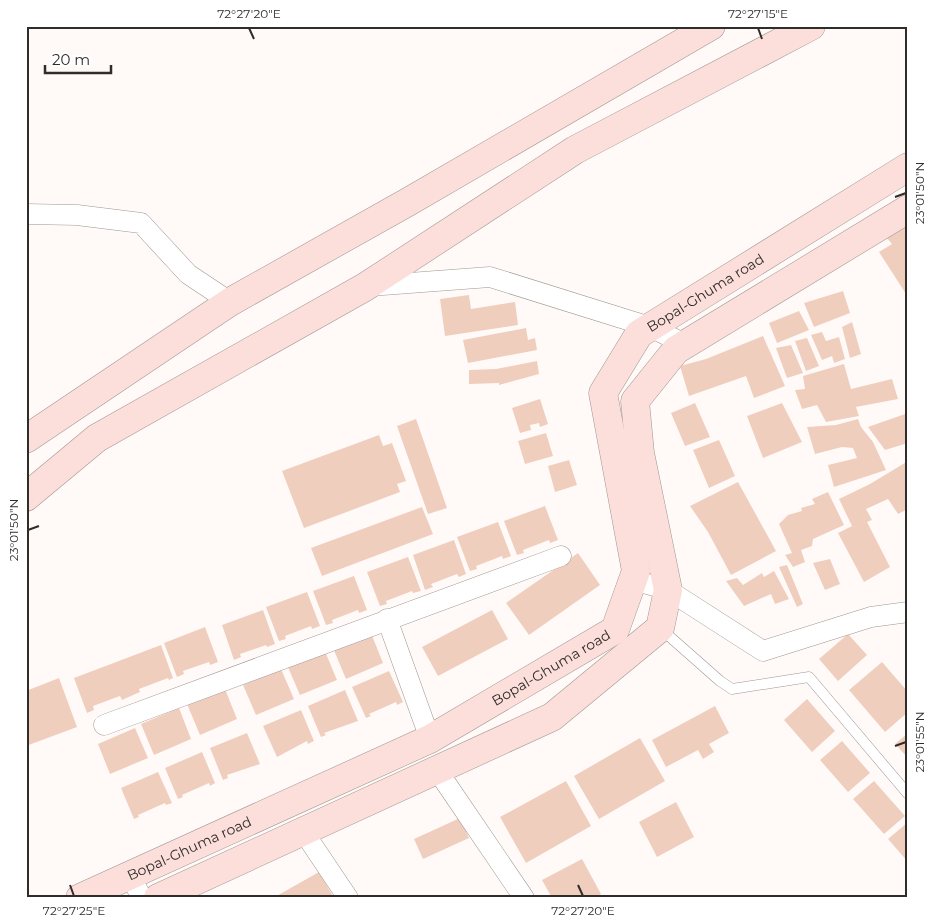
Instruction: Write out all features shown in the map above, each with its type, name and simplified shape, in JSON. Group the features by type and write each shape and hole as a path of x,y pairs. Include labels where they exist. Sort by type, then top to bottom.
{"street":[{"path":"26,439 230,302 408,202 711,26"},
{"path":"26,497 97,438 365,287 575,150 810,26"},
{"name":"Bopal-Ghuma road","path":"80,898 136,887 430,739 615,630 636,572 603,393 639,334 908,166"},
{"path":"158,898 552,717 660,628 668,590 640,453 635,401 676,350 908,209"},
{"path":"26,214 77,215 141,223 188,274 230,302"},
{"path":"365,287 490,277 650,327 685,344"},
{"path":"104,725 561,556"},
{"path":"633,580 668,590 762,651 871,617 908,612"},
{"path":"387,619 430,739"},
{"path":"437,770 524,898"},
{"path":"304,831 348,898"}],"lane":[{"path":"660,628 720,680 732,688 809,677 908,794"}],"building":[{"path":"908,226 908,297 879,252 892,244 886,237"},
{"path":"843,291 850,313 814,327 804,303"},
{"path":"469,295 471,309 515,302 518,325 445,336 440,299"},
{"path":"799,311 809,330 777,343 769,323"},
{"path":"852,322 861,354 850,358 842,327"},
{"path":"526,328 528,340 535,338 537,350 468,363 463,340"},
{"path":"822,332 826,341 839,337 845,359 834,363 832,356 822,360 811,335"},
{"path":"763,336 785,386 754,398 746,376 689,396 680,366 706,359"},
{"path":"807,338 819,366 806,371 795,341"},
{"path":"791,345 803,373 787,378 776,348"},
{"path":"537,361 539,374 499,385 499,383 469,384 469,370 496,369"},
{"path":"844,364 851,389 892,379 898,399 856,407 859,416 826,422 817,405 802,409 795,390 805,389 803,376"},
{"path":"540,399 548,424 540,427 539,423 530,425 531,430 520,433 512,408"},
{"path":"695,403 710,437 685,446 671,413"},
{"path":"782,403 802,442 763,458 747,416"},
{"path":"905,414 908,421 908,443 885,450 868,427"},
{"path":"416,419 447,508 428,514 397,426"},
{"path":"858,419 861,427 873,442 886,470 834,487 828,465 857,458 853,448 842,447 815,454 807,427 836,425"},
{"path":"546,433 553,456 525,464 518,441"},
{"path":"379,435 383,446 392,443 406,481 397,484 400,492 304,528 282,471"},
{"path":"719,440 735,476 709,488 693,450"},
{"path":"569,460 577,485 555,492 548,466"},
{"path":"908,461 908,509 898,514 888,499 866,509 872,520 867,522 890,567 864,582 838,533 852,526 839,499 870,484"},
{"path":"738,482 776,551 731,575 708,532 690,506"},
{"path":"828,492 844,525 813,539 812,546 801,550 805,562 793,567 785,555 792,553 779,524 788,515 802,511 801,508 815,504 812,499"},
{"path":"545,506 558,540 550,543 549,540 523,550 524,553 517,555 504,521"},
{"path":"422,507 433,534 322,576 311,548"},
{"path":"498,522 511,556 503,559 502,556 476,566 477,569 470,571 457,537"},
{"path":"454,540 466,574 459,577 457,574 431,584 433,587 425,590 413,555"},
{"path":"578,553 600,585 529,635 506,603"},
{"path":"408,557 421,591 413,593 412,591 386,601 387,604 380,606 367,572"},
{"path":"830,559 840,584 825,590 813,563"},
{"path":"787,565 803,604 797,607 779,567"},
{"path":"774,571 789,599 775,604 771,594 744,606 726,581 737,578 743,585 762,573 764,577"},
{"path":"354,576 367,610 359,613 358,610 332,620 333,623 326,625 313,591"},
{"path":"307,592 320,626 312,629 311,626 285,636 286,639 279,641 266,607"},
{"path":"263,610 275,644 267,647 266,645 240,654 241,657 234,660 222,625"},
{"path":"492,610 508,639 438,676 422,647"},
{"path":"205,627 218,662 210,665 209,662 183,671 184,674 177,677 164,643"},
{"path":"371,633 383,663 346,679 333,648"},
{"path":"848,634 867,655 838,681 819,659"},
{"path":"161,645 173,678 169,680 168,678 139,689 140,692 122,700 120,696 93,706 94,710 87,713 74,678"},
{"path":"324,649 337,680 300,695 287,665"},
{"path":"882,662 908,692 908,712 885,732 849,690"},
{"path":"281,669 294,699 256,715 243,685"},
{"path":"389,671 403,702 397,705 396,702 369,714 371,716 366,718 352,687"},
{"path":"59,678 77,727 26,746 26,691"},
{"path":"225,689 237,719 200,735 187,704"},
{"path":"345,690 358,721 324,733 326,735 321,737 308,706"},
{"path":"807,699 835,731 812,752 784,720"},
{"path":"715,706 729,733 709,744 714,752 703,759 698,750 666,767 652,740"},
{"path":"179,708 191,739 154,755 141,724"},
{"path":"301,710 314,741 308,744 307,741 277,757 263,726"},
{"path":"135,728 148,758 110,774 98,744"},
{"path":"247,733 260,764 227,775 228,778 223,780 210,748"},
{"path":"908,733 908,758 895,744"},
{"path":"640,738 665,781 599,819 574,776"},
{"path":"842,741 870,773 848,792 820,760"},
{"path":"202,752 215,783 210,786 209,783 182,795 183,797 178,799 165,768"},
{"path":"158,772 172,803 166,805 165,803 138,815 139,817 134,819 121,788"},
{"path":"566,781 591,826 526,863 500,817"},
{"path":"874,781 905,816 884,834 853,799"},
{"path":"676,802 694,837 657,857 639,822"},
{"path":"460,818 469,838 423,859 414,839"},
{"path":"908,822 908,862 888,839"},
{"path":"582,859 601,894 594,898 552,898 542,880"},
{"path":"319,872 334,898 273,898"}]}
